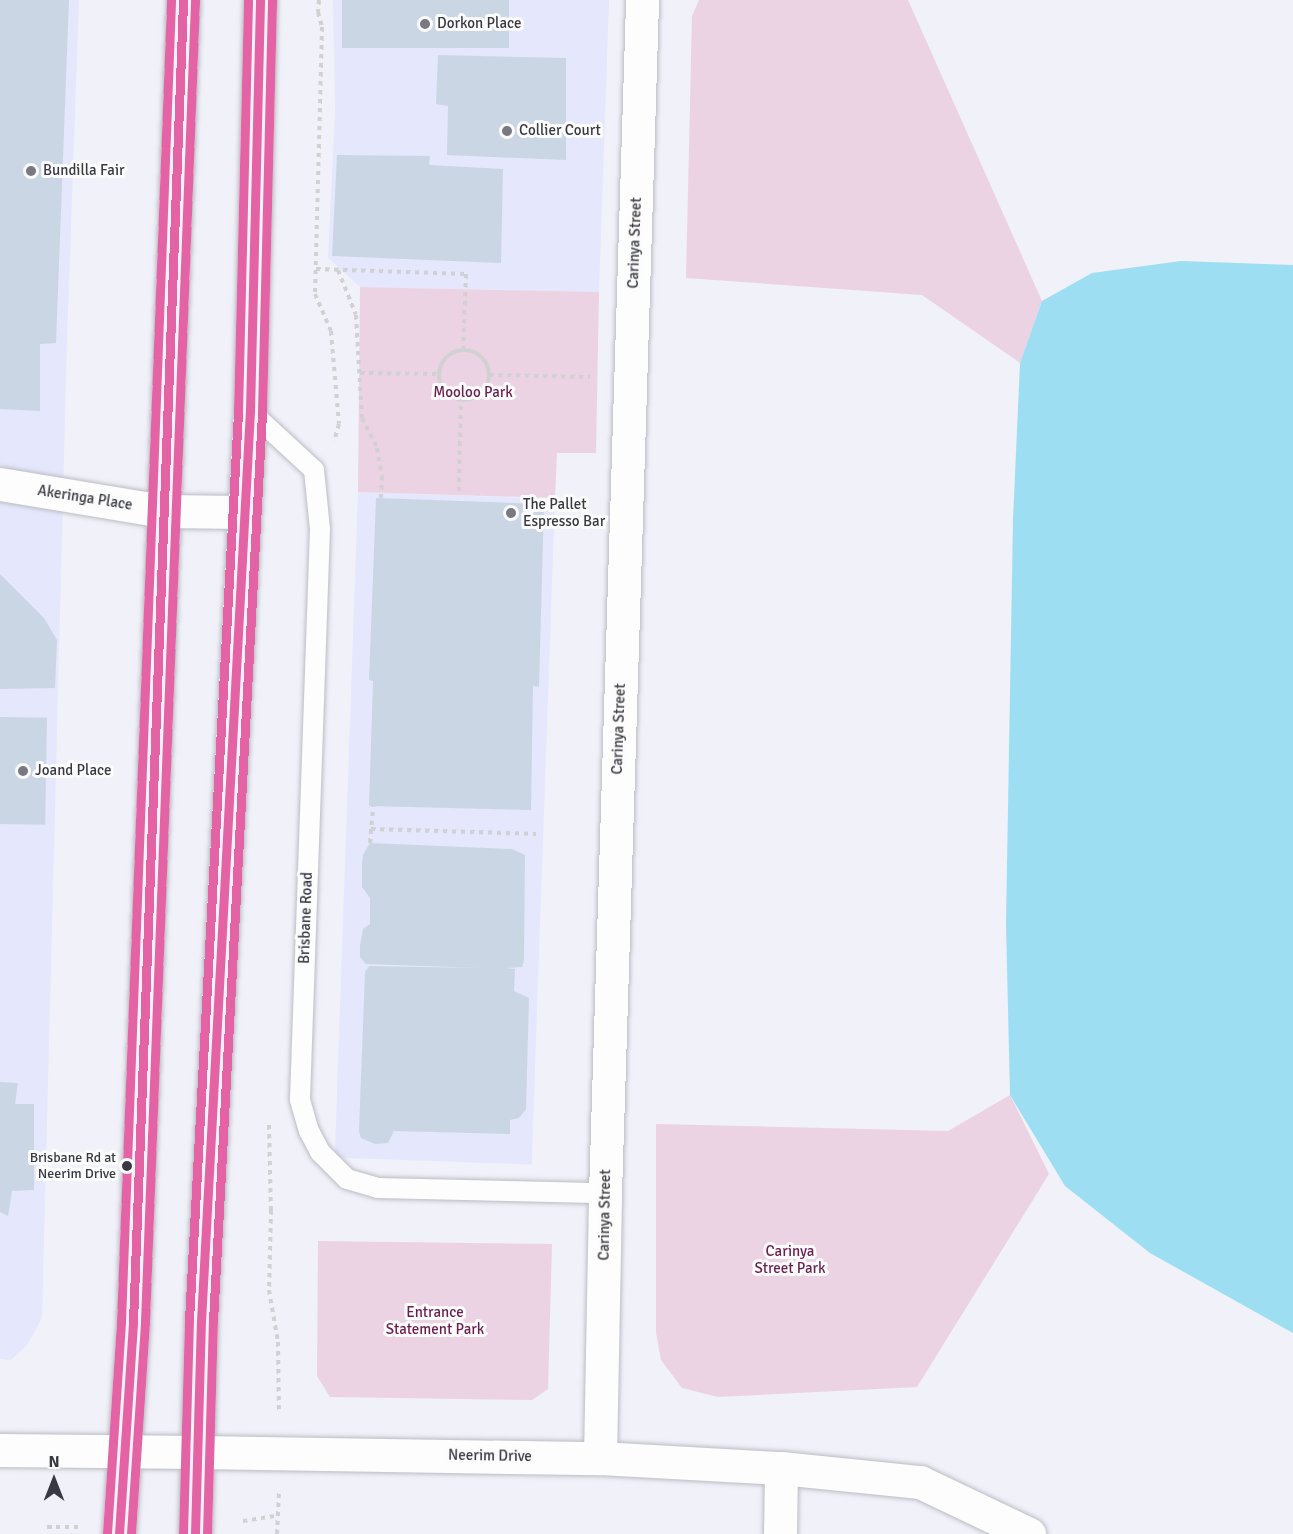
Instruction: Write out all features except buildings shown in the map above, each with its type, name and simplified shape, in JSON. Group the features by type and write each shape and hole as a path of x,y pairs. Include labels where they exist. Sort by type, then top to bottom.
{"main road":[{"path":"119,1534 133,1322 183,0"},
{"path":"195,1534 201,1321 250,411 260,0"}],"street":[{"name":"Carinya Street","path":"600,1458 605,1192 642,0"},
{"name":"Akeringa Place","path":"0,484 163,511 243,512"},
{"name":"Neerim Drive","path":"0,1450 600,1458 781,1468 920,1482 1029,1534"},
{"path":"780,1534 781,1468"}],"lane":[{"name":"Brisbane Road","path":"250,411 314,470 320,529 300,1100 309,1131 320,1152 347,1179 378,1188 605,1192"}],"path":[{"path":"316,269 466,274 463,349"},
{"path":"338,270 356,315 362,418 377,448 382,476 381,498"},
{"path":"463,349 480,356 486,362 489,375 485,392 472,399 462,399 442,390 438,374 442,361 451,351 463,349"},
{"path":"360,373 438,374"},
{"path":"489,375 631,378"},
{"path":"459,491 462,399"},
{"path":"370,843 373,806"},
{"path":"371,829 536,834"},
{"path":"243,1521 279,1515"},
{"path":"46,1527 78,1527"}],"shaded area":[{"path":"0,0 79,0 67,339 42,1318 27,1345 11,1360 0,1359"},
{"path":"333,0 609,0 599,292 360,287 328,258 335,111"},
{"path":"358,492 555,499 532,1164 335,1158"}],"green space":[{"path":"699,0 908,0 1042,301 1020,363 922,295 686,278 692,16"},
{"name":"Mooloo Park","path":"360,287 599,292 596,453 557,453 555,498 358,492"},
{"name":"Carinya Street Park","path":"1010,1095 1049,1174 917,1387 718,1397 682,1388 661,1360 656,1333 656,1124 948,1131"},
{"name":"Entrance Statement Park","path":"318,1241 552,1244 548,1389 532,1400 330,1397 317,1376"}],"water":[{"path":"1181,261 1293,265 1293,1333 1150,1253 1065,1186 1010,1095 1006,923 1013,520 1020,363 1042,301 1092,273"}],"transit line":[{"path":"107,1533 121,1321 171,0"},
{"path":"119,1534 133,1322 183,0"},
{"path":"131,1534 145,1322 195,0"},
{"path":"183,1534 189,1320 238,411 248,0"},
{"path":"195,1534 201,1321 250,411 260,0"},
{"path":"207,1534 213,1321 262,412 272,0"}],"place":[{"name":"Dorkon Place","path":"425,24"},
{"name":"Collier Court","path":"507,131"},
{"name":"Bundilla Fair","path":"31,171"},
{"name":"The Pallet Espresso Bar","path":"511,513"},
{"name":"Joand Place","path":"23,771"},
{"name":"Brisbane Rd at Neerim Drive","path":"127,1166"}]}
